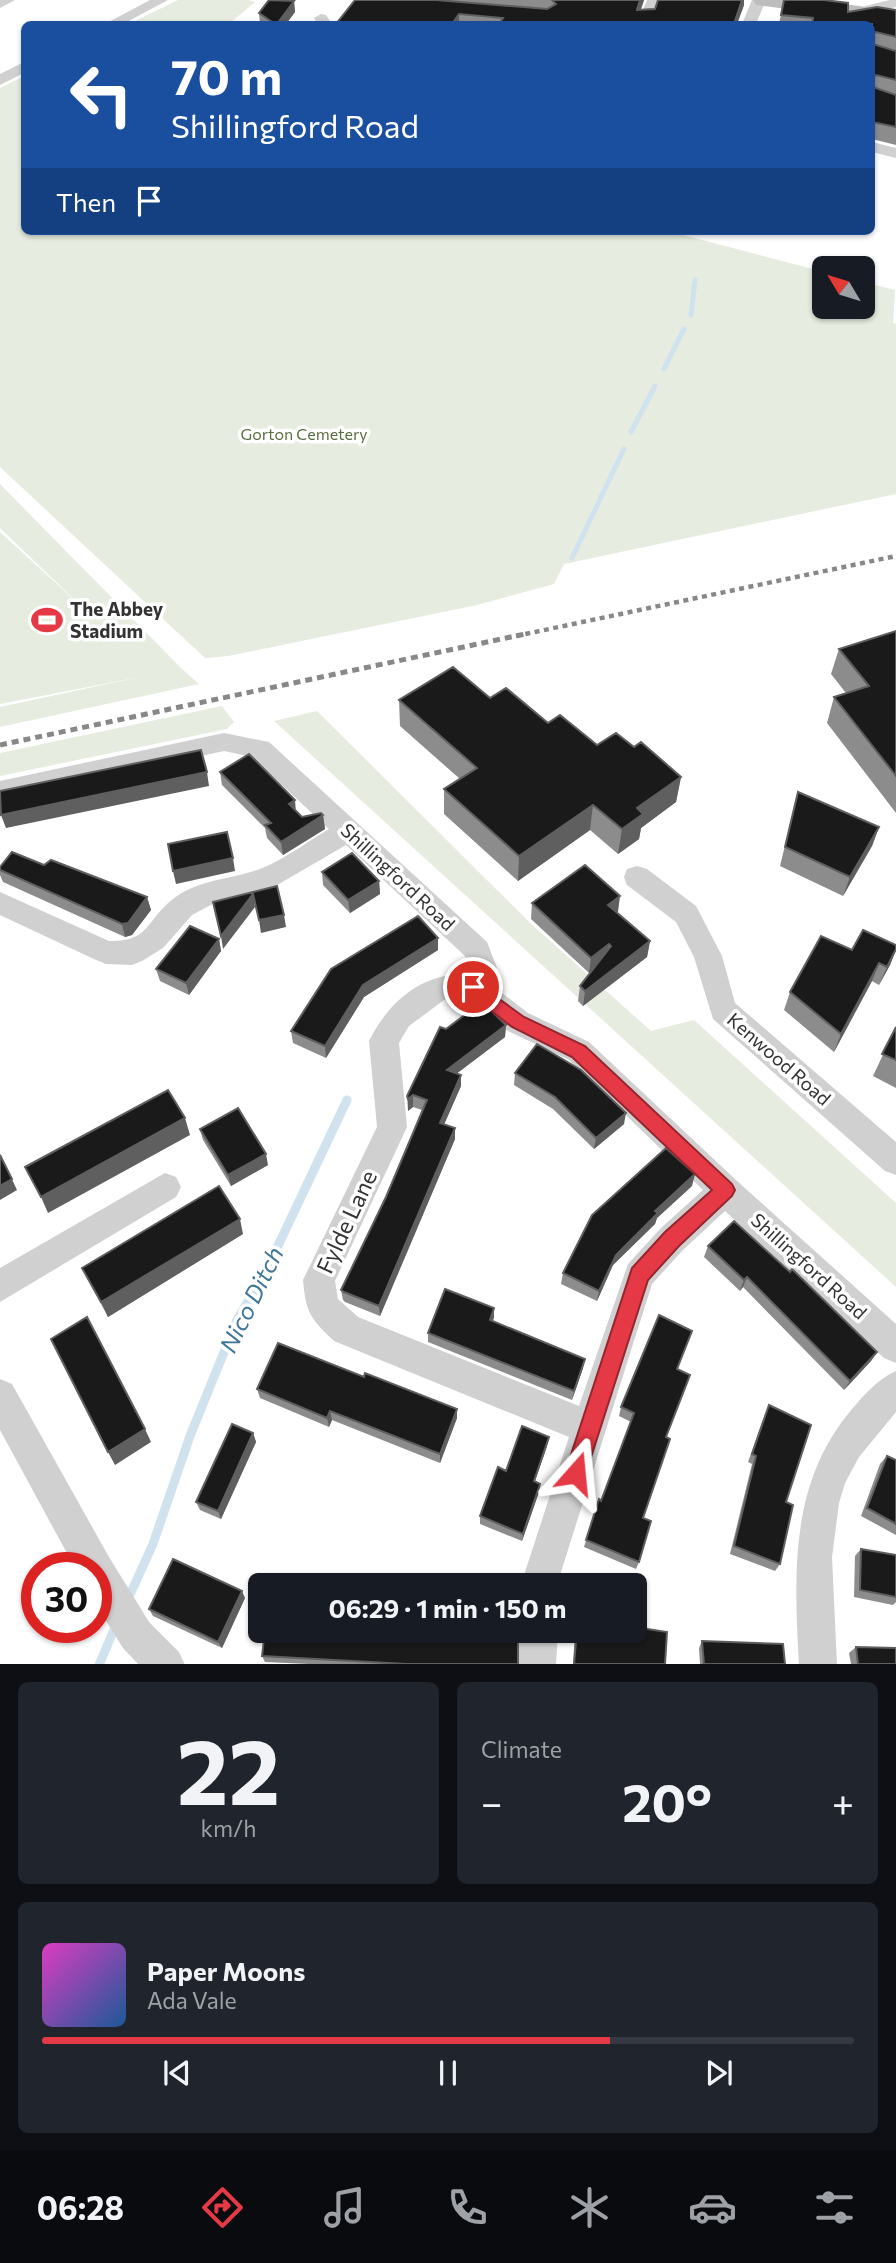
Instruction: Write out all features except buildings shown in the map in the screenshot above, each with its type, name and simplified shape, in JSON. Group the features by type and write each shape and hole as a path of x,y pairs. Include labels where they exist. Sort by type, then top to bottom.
{"main road":[{"path":"761,0 858,19 896,17"}],"street":[{"path":"0,4 8,0"},
{"path":"118,21 161,0"},
{"path":"645,21 654,0"},
{"path":"750,21 761,0"},
{"path":"858,19 896,3"},
{"path":"0,79 21,69"},
{"path":"875,148 896,153"},
{"name":"Shillingford Road","path":"0,791 224,742 260,749 477,950 483,968 473,987 518,1022 579,1051 725,1190 896,1346"},
{"path":"0,903 106,952 132,953 153,940 182,908 214,890 262,880 348,831"},
{"name":"Kenwood Road","path":"636,877 686,914 708,956 723,1010 896,1161"},
{"name":"Fylde Lane","path":"473,987 437,989 399,1017 384,1041 392,1127 319,1280 322,1307 346,1329 590,1428"},
{"path":"0,1286 165,1187"},
{"path":"543,1573 639,1275 672,1239 725,1190"},
{"path":"818,1664 813,1567 824,1496 842,1452 896,1388"},
{"path":"0,1396 86,1552"},
{"path":"112,1596 136,1634 166,1664"},
{"path":"537,1664 538,1643"}],"green space":[{"path":"178,0 255,2 233,21 135,21"},
{"name":"Gorton Cemetery","path":"21,78 21,235 683,235 812,269 812,319 875,319 875,285 895,290 893,323 896,324 896,494 564,564 554,584 477,605 228,656 205,658 0,467 0,88"},
{"path":"0,484 199,684 0,727 0,707 140,677 0,704 0,532 83,608 0,528"},
{"path":"222,706 234,722 227,729 0,776 0,753"},
{"path":"317,711 529,922 651,1031 694,1020 896,1203 896,1287 274,721"}],"waterway":[{"name":"Nico Ditch","path":"691,315 695,280"},
{"name":"Nico Ditch","path":"664,369 684,329"},
{"name":"Nico Ditch","path":"631,432 655,386"},
{"name":"Nico Ditch","path":"572,558 624,449"},
{"name":"Nico Ditch","path":"128,1599 153,1544 190,1436 237,1320 267,1269 347,1100"},
{"path":"99,1664 116,1625"}],"railway":[{"path":"516,636 896,556"},
{"path":"0,745 525,634"}],"place":[{"name":"The Abbey Stadium","path":"47,620"}],"route":[{"path":"473,987 518,1022 579,1051 725,1190 672,1239 639,1275 576,1473"}]}
